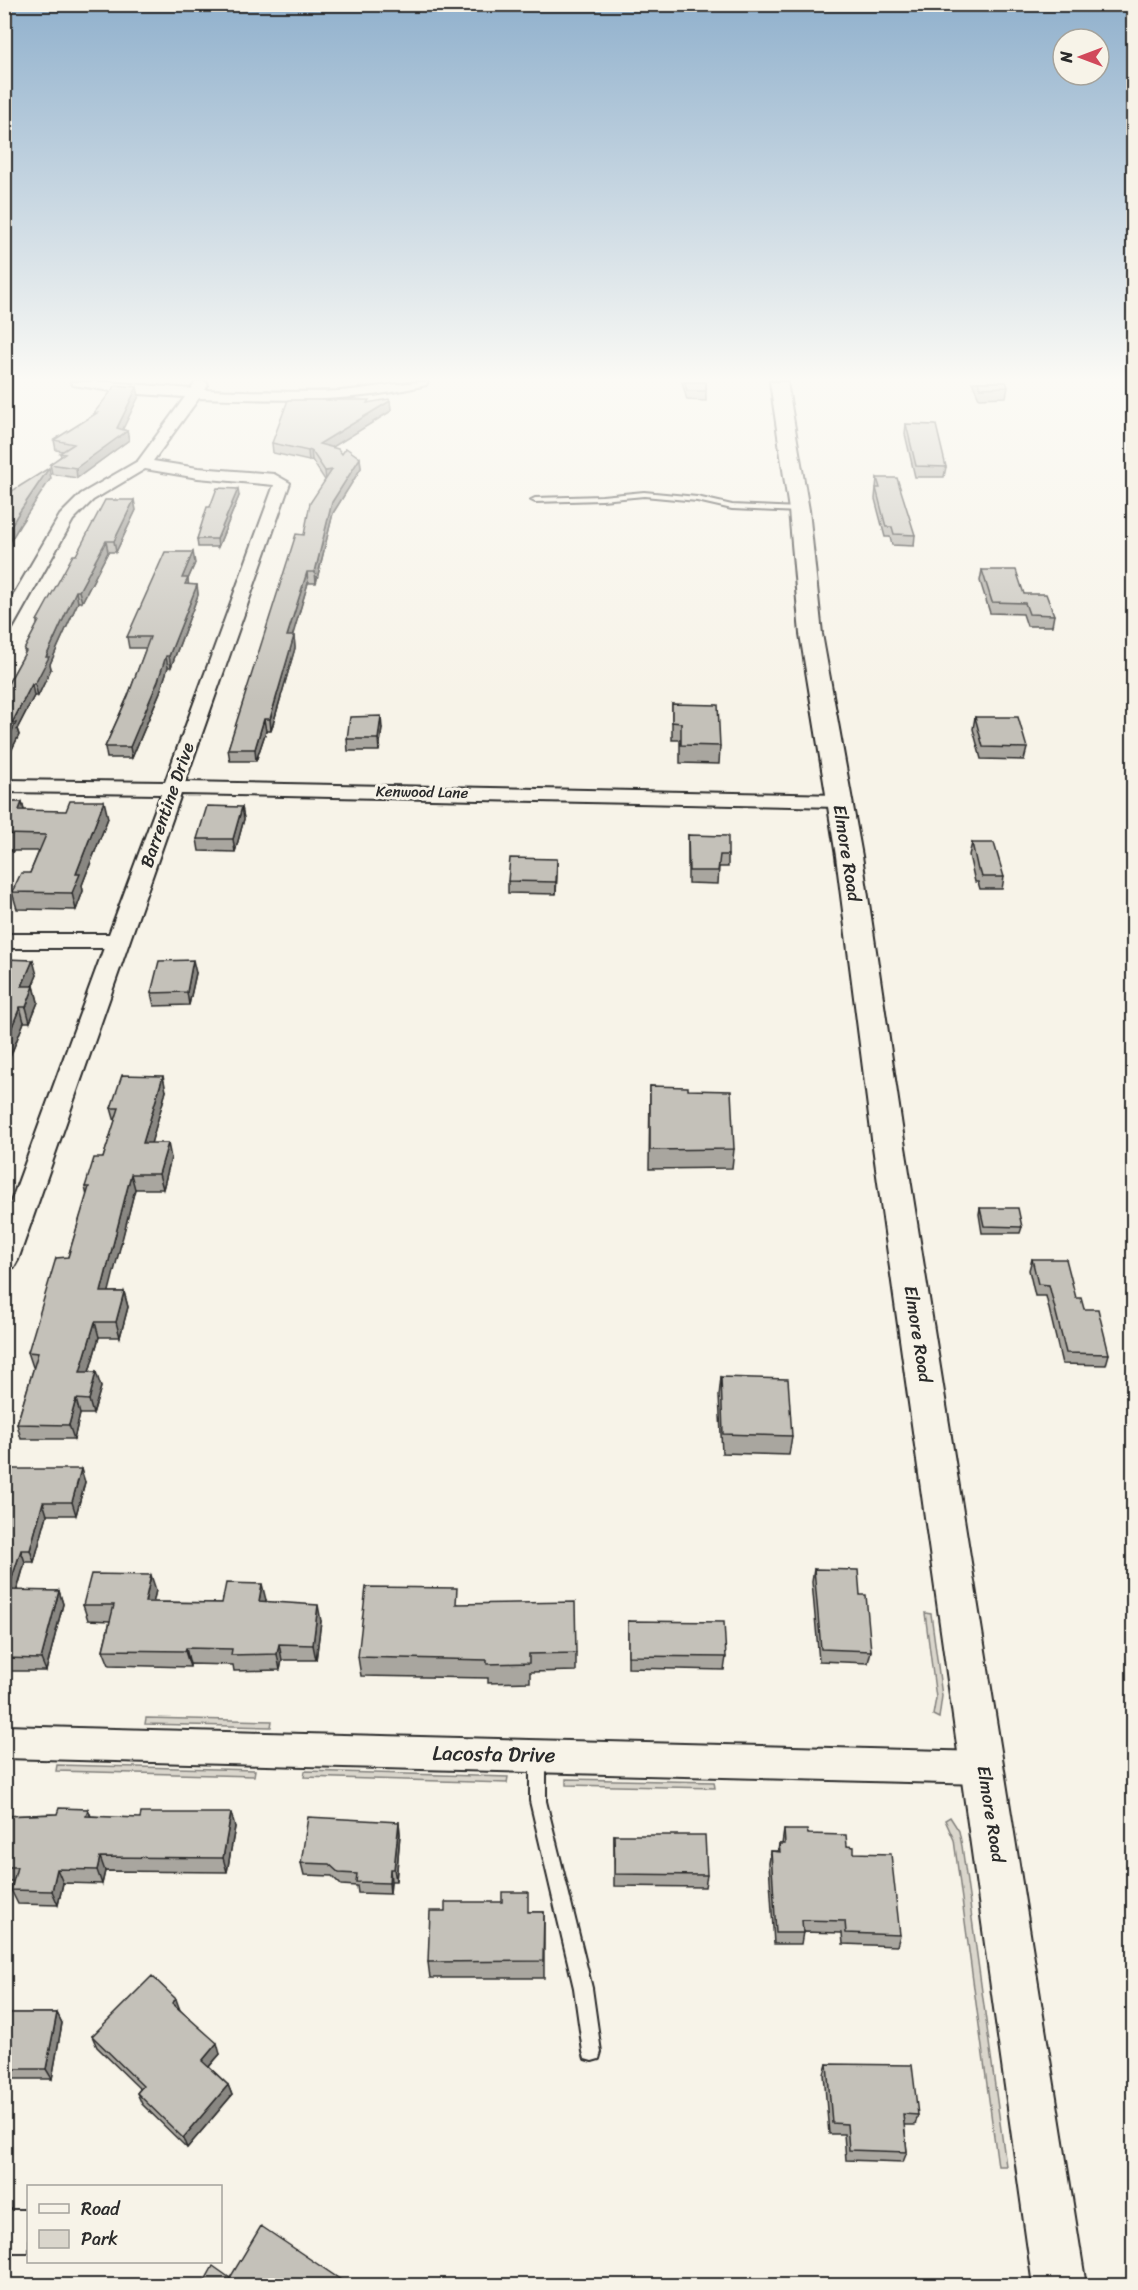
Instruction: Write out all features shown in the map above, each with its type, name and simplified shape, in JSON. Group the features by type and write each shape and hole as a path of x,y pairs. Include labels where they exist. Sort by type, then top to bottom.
{"street":[{"path":"4,627 66,518 87,497 101,489"},
{"name":"Barrentine Drive","path":"4,1260 280,489"},
{"name":"Elmore Road","path":"796,489 811,634 839,801 1060,2286"},
{"name":"Kenwood Lane","path":"4,786 407,791 839,801"},
{"path":"4,941 120,941"},
{"name":"Lacosta Drive","path":"4,1742 983,1768"},
{"path":"4,2231 27,2231"}],"lane":[{"path":"535,500 644,494 697,499 732,507 799,510"},
{"path":"538,1755 538,1801 584,1988 592,2052"}],"green space":[{"path":"925,1613 931,1614 942,1696 939,1718 933,1715 936,1698"},
{"path":"146,1718 272,1721 271,1727 145,1724"},
{"path":"57,1765 255,1770 254,1776 56,1771"},
{"path":"305,1771 508,1777 507,1783 304,1777"},
{"path":"566,1779 714,1782 715,1788 566,1785"},
{"path":"950,1817 959,1831 962,1846 1006,2166 998,2166 954,1840 945,1820"}],"building":[{"path":"15,489 35,489 4,537 4,496"},
{"path":"217,489 238,489 217,539 197,539 207,507 210,507"},
{"path":"319,489 340,489 332,502 315,572 307,572 287,636 294,636 270,719 264,719 255,749 228,749 296,534 304,535 310,503"},
{"path":"876,489 900,489 915,535 894,534 892,527 886,527"},
{"path":"105,500 134,500 114,541 106,541 79,591 76,591 46,657 49,657 12,723 16,723 4,746 4,691 26,651 24,650 39,621 37,621"},
{"path":"165,552 193,552 182,578 188,578 185,584 197,585 130,747 105,747 128,696 150,637 127,637"},
{"path":"982,570 1016,570 1024,594 1046,594 1054,615 1029,614 1025,603 992,602"},
{"path":"672,704 718,705 720,746 681,745 681,723 672,722"},
{"path":"381,716 378,739 347,739 350,717"},
{"path":"975,717 1018,717 1027,748 983,747"},
{"path":"70,801 104,801 76,874 80,874 72,893 12,892 21,873 30,873 46,835 4,834 4,802 22,802 19,810 66,811"},
{"path":"207,806 242,807 233,839 197,839"},
{"path":"688,835 728,836 728,855 720,855 718,871 689,871"},
{"path":"972,843 994,843 1004,877 982,877 978,870"},
{"path":"510,858 557,859 556,882 508,881"},
{"path":"4,959 33,960 22,986 34,986 26,1007 20,1007 4,1046"},
{"path":"193,960 187,992 151,993 159,961"},
{"path":"122,1075 163,1076 143,1143 168,1143 159,1174 131,1174 101,1292 124,1292 116,1322 95,1322 80,1372 96,1372 89,1400 76,1399 69,1425 17,1424 38,1353 28,1352 56,1258 68,1257 89,1187 85,1187 94,1158 103,1158 119,1108 111,1108"},
{"path":"650,1086 731,1091 734,1149 650,1150"},
{"path":"980,1208 1018,1208 1022,1227 984,1226"},
{"path":"1032,1259 1066,1259 1076,1298 1081,1298 1084,1309 1098,1309 1109,1354 1066,1353 1049,1285 1038,1284"},
{"path":"721,1377 788,1379 792,1436 723,1434"},
{"path":"9,1469 81,1469 72,1502 43,1502 30,1550 21,1550 8,1590 59,1591 41,1659 4,1658 4,1484"},
{"path":"814,1569 858,1570 860,1595 866,1595 871,1651 821,1649"},
{"path":"91,1574 151,1575 145,1602 222,1603 226,1583 262,1584 259,1601 318,1605 313,1645 279,1644 277,1654 231,1655 232,1649 103,1650 114,1605 83,1605"},
{"path":"366,1587 457,1588 456,1604 575,1602 576,1653 529,1654 529,1663 487,1664 487,1660 358,1657"},
{"path":"628,1621 724,1622 726,1657 628,1656"},
{"path":"59,1808 88,1809 86,1816 140,1818 141,1813 231,1813 223,1858 100,1857 97,1870 57,1869 52,1891 11,1890 17,1867 4,1867 4,1816 57,1814"},
{"path":"308,1817 399,1822 394,1869 390,1869 389,1883 356,1882 357,1874 339,1873 329,1864 301,1863"},
{"path":"784,1830 807,1830 808,1834 846,1835 847,1846 854,1847 854,1853 891,1854 900,1935 846,1933 845,1921 802,1920 803,1933 776,1933 771,1851 780,1852 779,1844 785,1844"},
{"path":"614,1835 705,1835 707,1875 615,1874"},
{"path":"502,1892 528,1892 528,1912 544,1912 543,1961 428,1962 430,1911 445,1911 445,1902 502,1902"},
{"path":"152,1976 176,1999 172,2003 217,2043 202,2061 228,2085 183,2138 137,2093 143,2086 92,2036"},
{"path":"4,2013 57,2013 46,2069 4,2069"},
{"path":"827,2064 912,2065 918,2115 903,2114 907,2152 849,2150 847,2124 832,2123"},
{"path":"261,2226 344,2282 342,2286 202,2286 213,2266 230,2278"}]}
